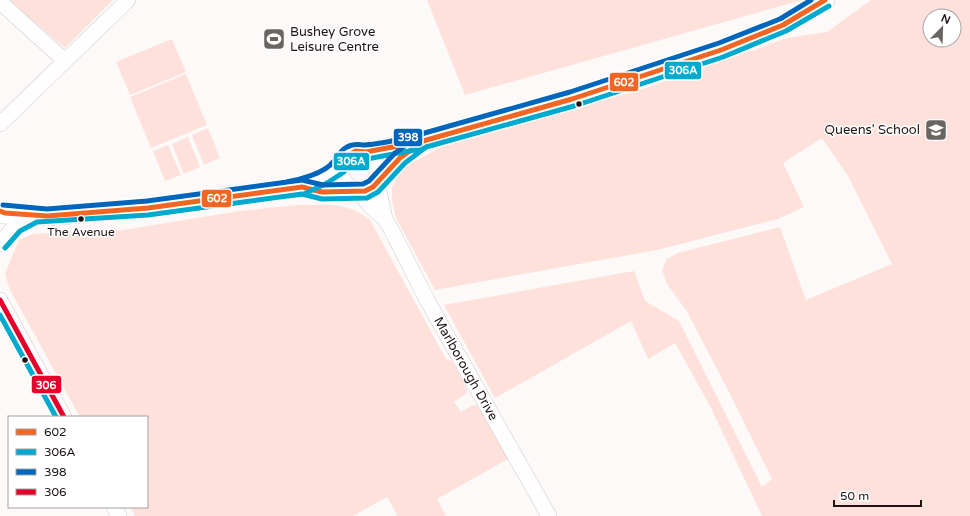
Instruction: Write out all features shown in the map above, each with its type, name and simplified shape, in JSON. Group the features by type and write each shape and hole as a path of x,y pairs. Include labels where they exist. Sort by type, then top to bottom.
{"main road":[{"path":"356,191 344,186 340,180 339,167 342,160 350,153 356,151 366,152 423,141 572,99 721,50 783,25 825,0"},
{"path":"302,187 322,192 369,190 400,158 423,141"},
{"path":"366,152 377,161 380,169 378,180"},
{"path":"2,213 36,215 148,208 227,196 302,187 324,177 339,167"}],"street":[{"path":"1,120 128,0"},
{"path":"0,2 64,60"},
{"name":"Marlborough Drive","path":"378,180 385,219 431,307 549,516"},
{"name":"Marlborough Drive","path":"356,191 385,219"},
{"path":"0,244 15,226 36,215"},
{"path":"0,300 63,416"}],"shaded area":[{"path":"8,0 113,0 65,48"},
{"path":"427,0 802,0 465,95"},
{"path":"871,0 970,0 970,516 762,516 710,406 675,343 648,359 631,321 495,398 444,305 634,271 645,301 679,321 762,487 772,479 686,310 667,284 662,270 667,259 678,253 780,227 806,300 892,264 848,176 822,138 783,163 804,207 778,219 657,250 435,290 396,218 392,201 392,187 403,168 441,147 646,88 787,38 827,32"},
{"path":"172,39 186,72 130,95 116,62"},
{"path":"186,74 207,125 151,148 130,97"},
{"path":"208,128 220,158 204,165 192,135"},
{"path":"188,137 200,167 184,174 172,144"},
{"path":"168,145 181,175 165,181 153,151"},
{"path":"298,205 336,205 353,210 370,220 446,359 452,361 467,389 466,394 454,402 461,412 473,405 478,406 508,459 437,499 446,516 398,516 387,497 353,516 135,516 131,508 148,508 148,416 79,416 10,290 5,274 19,240 32,234 117,231 240,211"}],"transit line":[{"name":"398","path":"3,205 47,209 147,201 302,180 323,185 363,184 369,181 395,153 421,134 570,92 719,43 780,19 811,0"},
{"name":"602","path":"0,211 5,213 47,216 148,208 302,187 322,192 365,191 373,187 400,158 423,141 572,99 721,50 783,25 825,0"},
{"name":"306A","path":"5,248 20,231 37,222 148,215 302,194 322,199 367,198 378,192 405,163 426,147 574,106 723,57 786,31 829,6"},
{"name":"398","path":"286,182 318,173 329,166 345,148 350,146 394,141 423,134"},
{"name":"602","path":"339,167 345,157 356,151 366,152 424,141"},
{"name":"306A","path":"288,196 304,194 327,183 344,172 348,164 354,159 367,159 425,148"},
{"name":"306","path":"0,300 63,416"},
{"name":"306A","path":"0,315 55,416"}],"place":[{"name":"Bushey Grove Leisure Centre","path":"274,39"},
{"name":"Queens' School","path":"936,130"},
{"name":"The Avenue","path":"81,219"}]}
